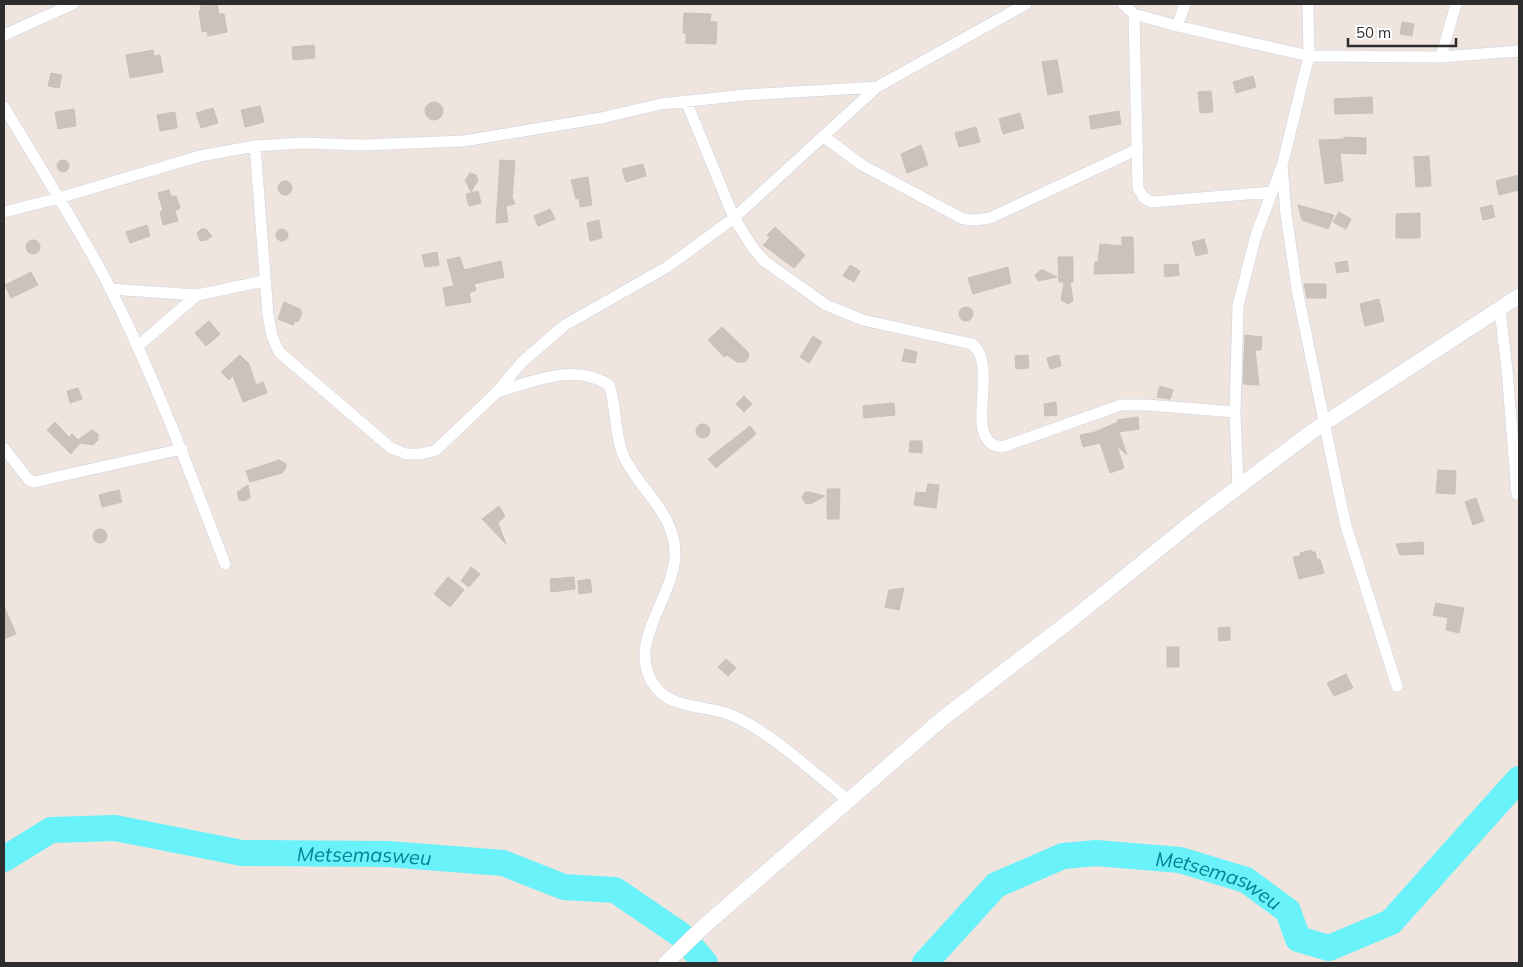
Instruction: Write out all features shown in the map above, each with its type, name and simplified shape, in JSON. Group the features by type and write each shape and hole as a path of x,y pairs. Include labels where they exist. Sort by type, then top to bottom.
{"street":[{"path":"4,35 73,4"},
{"path":"255,146 264,281 272,336 279,352 391,448 406,454 421,454 436,450 496,392 522,362 565,325 667,267 734,218 877,87 1026,4"},
{"path":"1123,4 1134,14 1177,26 1309,56 1441,57 1519,50"},
{"path":"1177,26 1185,4"},
{"path":"1238,487 1235,412 1238,306 1246,266 1282,166 1309,56 1308,4"},
{"path":"1441,57 1456,4"},
{"path":"1134,14 1138,188 1144,198 1152,202 1272,192"},
{"path":"4,212 59,198 200,156 255,146 300,143 363,145 464,141 601,118 660,104 745,95 877,87"},
{"path":"686,101 734,218 753,248 764,261 826,305 862,320 972,344 978,349 983,370 982,427 985,439 992,446 1002,447 1121,406 1147,405 1235,412"},
{"path":"4,107 59,198 110,289 182,449 225,564"},
{"path":"823,136 862,165 963,219 976,220 990,218 1138,149"},
{"path":"1282,166 1286,214 1297,289 1346,526 1397,686"},
{"path":"110,289 197,295 264,281"},
{"path":"137,347 197,295"},
{"path":"666,963 702,928 949,713 1075,617 1238,487 1325,422 1519,296"},
{"path":"1500,310 1508,379 1517,494"},
{"path":"496,392 553,376 578,374 600,378 609,385 623,456 669,524 674,550 671,580 644,649 645,666 651,681 659,691 675,701 729,714 755,728 848,800"},
{"path":"4,448 28,479 34,482 182,449"}],"building":[{"path":"217,4 219,14 224,14 227,32 208,36 207,31 202,32 200,6"},
{"path":"684,13 711,14 710,22 717,22 716,44 686,43 686,33 683,33"},
{"path":"1402,22 1414,24 1412,36 1400,34"},
{"path":"314,45 315,58 293,60 292,47"},
{"path":"153,50 154,56 160,55 163,72 130,78 126,55"},
{"path":"1057,60 1063,92 1048,95 1042,62"},
{"path":"51,73 62,75 59,88 48,86"},
{"path":"1253,76 1256,87 1236,93 1233,82"},
{"path":"1211,91 1213,112 1200,113 1198,92"},
{"path":"1372,97 1373,113 1335,114 1334,99"},
{"path":"434,102 440,105 443,111 440,117 434,120 428,117 425,111 428,105"},
{"path":"260,106 264,122 245,127 241,110"},
{"path":"213,108 218,123 201,128 196,113"},
{"path":"74,109 76,126 58,129 55,112"},
{"path":"1119,111 1121,124 1091,129 1089,116"},
{"path":"175,112 177,128 160,131 157,115"},
{"path":"1020,113 1024,128 1003,134 999,119"},
{"path":"976,127 980,142 959,147 955,133"},
{"path":"1344,137 1366,138 1366,154 1340,153 1343,181 1325,184 1319,140 1344,139"},
{"path":"921,145 928,165 907,173 901,154"},
{"path":"1429,156 1431,186 1416,187 1414,157"},
{"path":"61,160 65,160 69,166 65,172 61,172 57,168 57,164"},
{"path":"500,160 515,161 512,197 515,204 506,206 508,222 496,223"},
{"path":"643,164 646,176 626,182 622,169"},
{"path":"470,173 476,175 478,180 471,192 465,180"},
{"path":"1519,175 1519,190 1499,195 1496,181"},
{"path":"588,177 592,205 580,207 579,198 576,199 571,180"},
{"path":"285,181 290,183 292,188 290,193 285,195 280,193 278,188 280,183"},
{"path":"169,190 171,197 176,196 180,208 175,211 178,221 163,225 160,212 163,211 158,193"},
{"path":"478,191 481,203 469,206 466,194"},
{"path":"1298,205 1334,215 1328,229 1302,220"},
{"path":"1492,205 1495,217 1483,220 1480,208"},
{"path":"550,209 555,219 538,226 534,216"},
{"path":"1339,212 1351,219 1346,229 1333,222"},
{"path":"1420,213 1420,238 1396,238 1396,214"},
{"path":"599,220 602,238 590,241 587,223"},
{"path":"147,225 150,236 130,243 126,232"},
{"path":"775,227 805,255 794,268 763,245 770,238 767,235"},
{"path":"201,229 206,229 212,236 200,241 197,233"},
{"path":"280,229 284,229 288,235 284,241 280,241 276,237 276,233"},
{"path":"1122,237 1133,237 1134,273 1094,274 1095,262 1098,262 1100,244 1122,246"},
{"path":"1204,239 1208,253 1196,256 1192,242"},
{"path":"33,240 38,242 40,247 38,252 33,254 28,252 26,247 28,242"},
{"path":"437,252 439,265 425,267 422,255"},
{"path":"460,257 464,270 501,261 504,277 474,284 476,290 469,293 471,302 446,306 443,288 454,286 447,260"},
{"path":"1058,257 1073,257 1073,282 1070,282 1073,301 1068,304 1061,300 1064,282 1059,282"},
{"path":"1347,261 1349,271 1337,273 1335,263"},
{"path":"1178,264 1179,275 1165,277 1164,265"},
{"path":"850,265 860,271 854,282 843,276"},
{"path":"1008,267 1011,283 973,294 968,278"},
{"path":"1041,270 1057,277 1038,281 1035,275"},
{"path":"31,272 38,285 11,298 5,285"},
{"path":"1304,284 1326,284 1326,298 1307,298"},
{"path":"1379,299 1384,321 1365,326 1360,304"},
{"path":"284,302 300,309 302,313 298,322 295,321 293,325 278,319"},
{"path":"966,307 971,309 973,314 971,319 966,321 961,319 959,314 961,309"},
{"path":"209,321 220,334 206,346 195,333"},
{"path":"722,327 748,352 749,357 745,362 737,362 727,355 724,357 708,340"},
{"path":"1245,335 1262,337 1261,350 1255,350 1259,385 1243,384"},
{"path":"813,336 822,342 809,363 800,357"},
{"path":"905,349 917,352 915,363 902,361"},
{"path":"240,355 249,364 256,385 263,382 267,393 243,402 233,376 229,380 221,372"},
{"path":"1028,355 1029,368 1016,369 1015,356"},
{"path":"1059,355 1061,366 1050,369 1047,358"},
{"path":"1160,386 1173,390 1170,399 1157,397"},
{"path":"78,388 82,399 70,403 67,391"},
{"path":"744,396 752,404 744,412 736,404"},
{"path":"1056,402 1057,415 1045,416 1044,404"},
{"path":"894,403 895,415 864,418 863,406"},
{"path":"1138,417 1139,429 1119,432 1127,455 1117,446 1124,468 1110,473 1100,443 1083,447 1080,435 1095,432 1118,422 1117,420"},
{"path":"55,422 69,437 72,434 78,440 92,430 98,434 98,440 93,445 80,443 71,454 47,430"},
{"path":"703,424 708,426 710,431 708,436 703,438 698,436 696,431 698,426"},
{"path":"750,426 756,434 716,468 708,459"},
{"path":"910,441 922,441 922,453 909,452"},
{"path":"279,460 286,464 286,468 282,473 250,482 246,471"},
{"path":"1438,470 1456,471 1455,494 1436,493"},
{"path":"928,484 939,485 936,508 914,505 916,492 926,493"},
{"path":"248,485 250,498 244,501 239,500 237,492"},
{"path":"827,489 840,489 839,519 827,519"},
{"path":"119,490 122,502 102,507 99,495"},
{"path":"805,492 825,496 810,504 805,503 802,497"},
{"path":"1476,498 1484,521 1473,525 1465,502"},
{"path":"499,506 505,516 498,523 506,544 482,519"},
{"path":"97,529 103,529 107,536 103,543 97,543 93,539 93,533"},
{"path":"1423,542 1424,554 1400,555 1396,544"},
{"path":"1311,550 1315,552 1317,560 1320,559 1324,573 1299,579 1293,557 1300,556 1300,553"},
{"path":"471,567 480,574 469,587 461,581"},
{"path":"448,577 464,590 450,607 434,594"},
{"path":"574,577 575,589 551,592 550,579"},
{"path":"590,579 592,592 579,594 578,581"},
{"path":"904,588 899,610 885,607 889,590"},
{"path":"1436,603 1464,608 1459,633 1446,630 1448,618 1433,615"},
{"path":"4,606 16,634 4,639"},
{"path":"1230,627 1230,640 1219,641 1218,628"},
{"path":"1167,647 1179,647 1179,667 1167,667"},
{"path":"726,659 736,668 728,676 718,667"},
{"path":"1346,674 1353,688 1334,696 1327,683"}],"waterway":[{"name":"Metsemasweu","path":"925,963 996,885 1063,856 1096,853 1180,860 1246,880 1288,911 1298,939 1329,948 1391,922 1519,779"},
{"name":"Metsemasweu","path":"4,859 51,830 115,828 242,853 388,854 503,863 564,887 615,890 681,935 705,963"}]}
